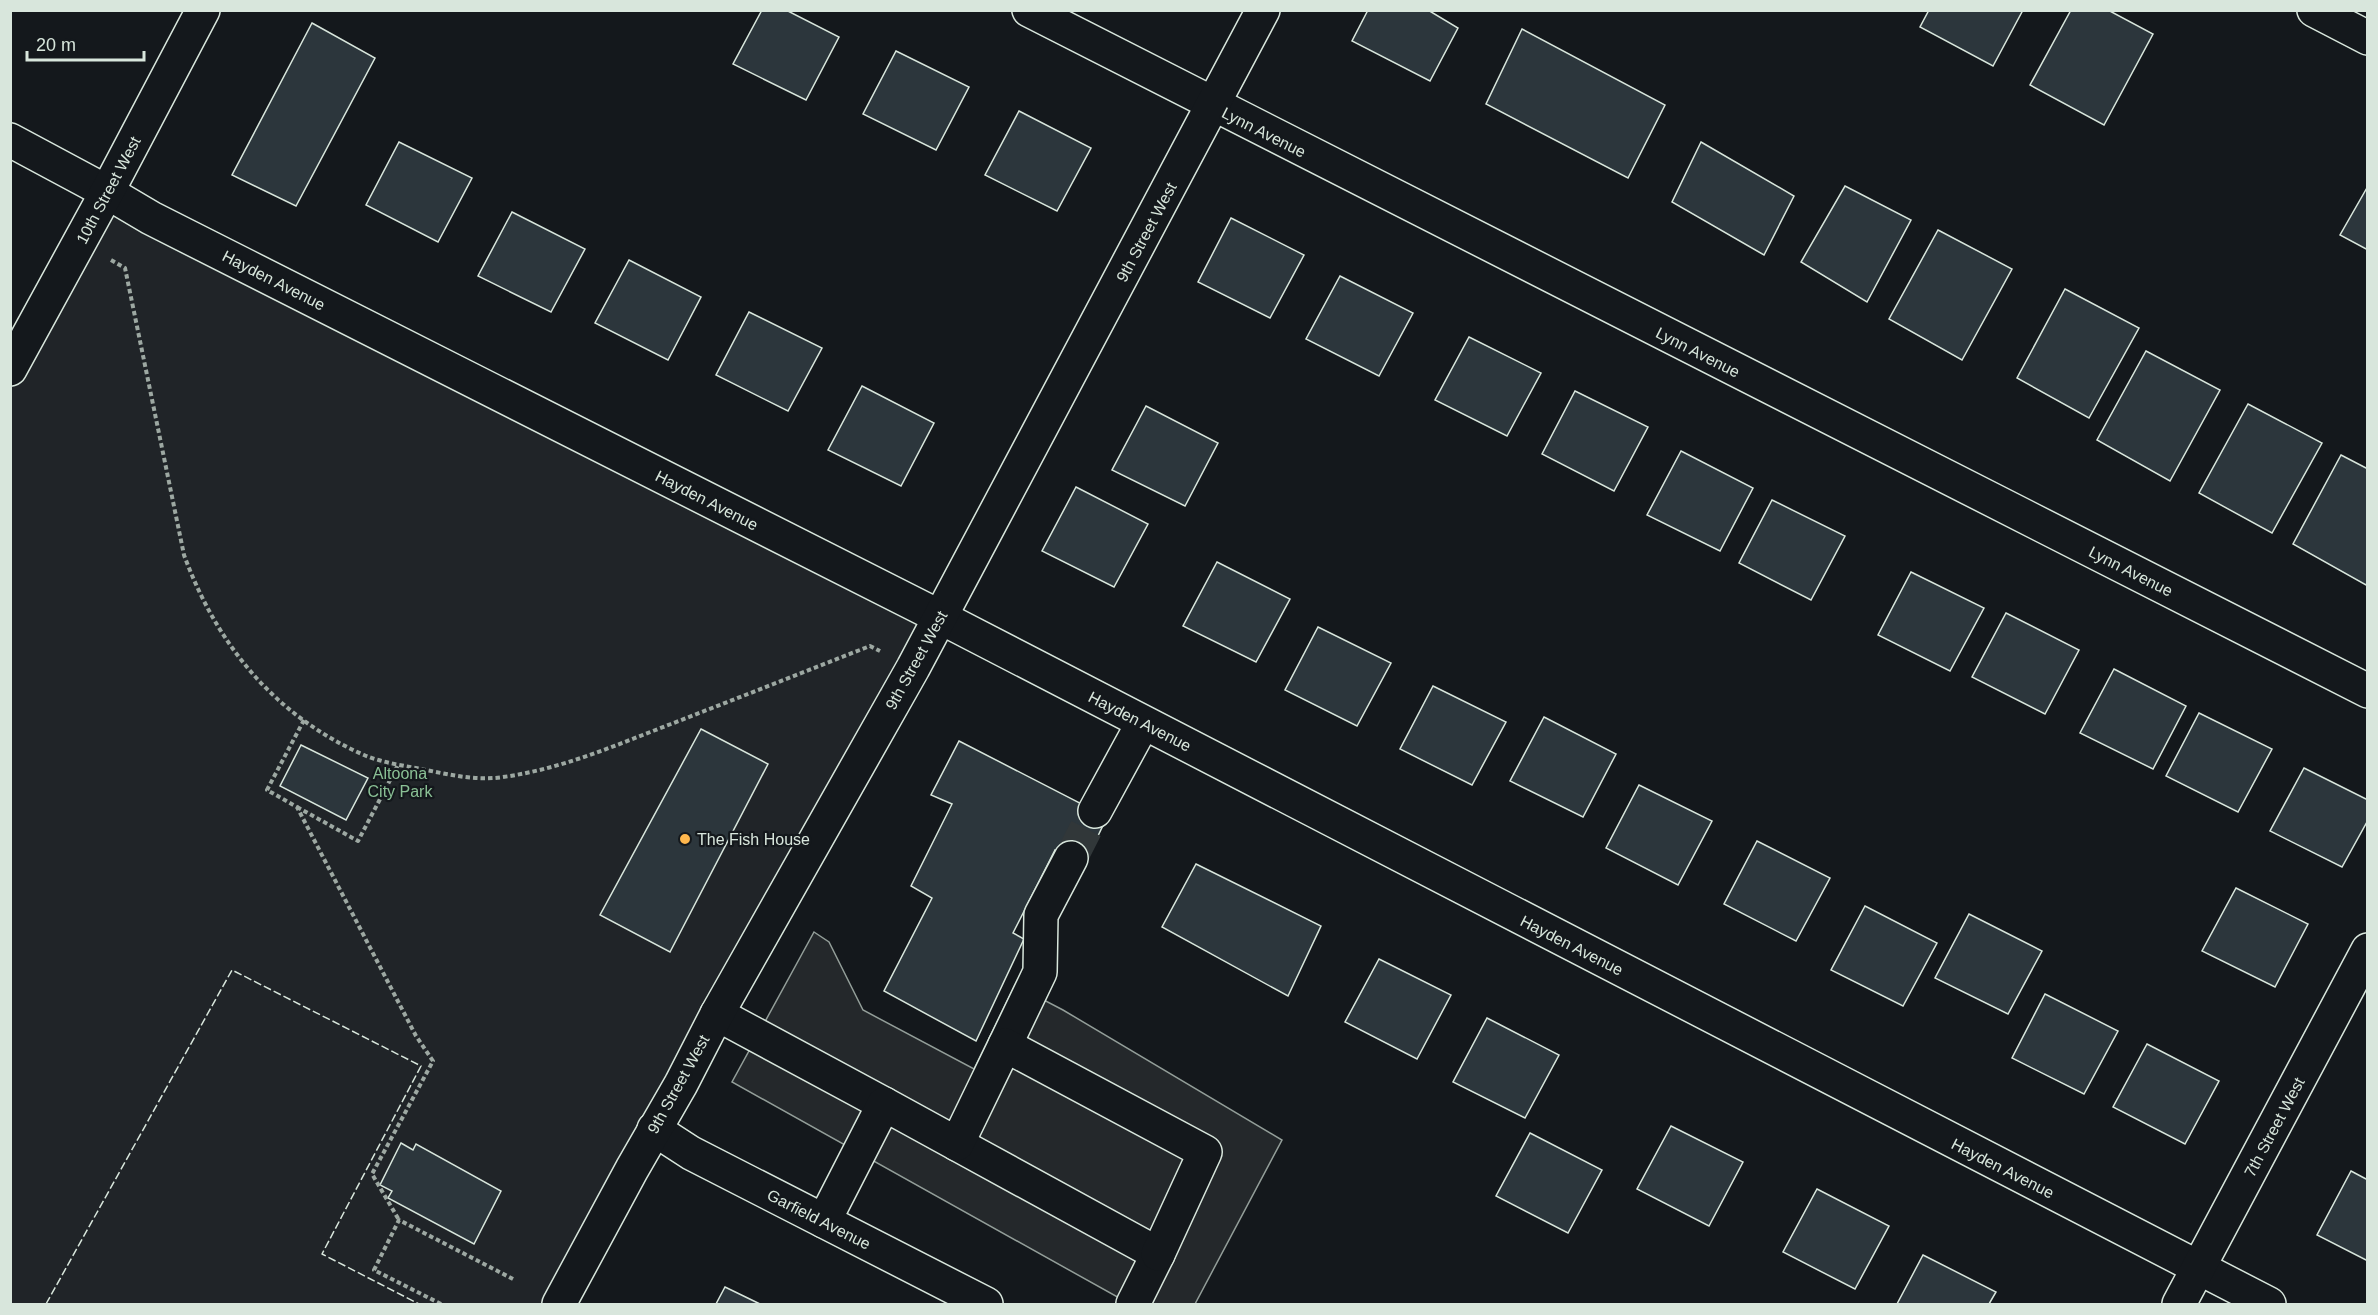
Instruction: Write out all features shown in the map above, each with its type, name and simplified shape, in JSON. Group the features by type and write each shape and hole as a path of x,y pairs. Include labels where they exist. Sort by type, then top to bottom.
{"street":[{"name":"10th Street West","path":"10,369 80,243 203,10"},
{"name":"Lynn Avenue","path":"1029,10 2367,691"},
{"name":"9th Street West","path":"559,1305 717,1014 913,668 1214,106 1263,10"},
{"path":"2314,10 2367,38"},
{"name":"Hayden Avenue","path":"10,140 151,218 940,617 2269,1305"},
{"path":"1095,811 1143,723"},
{"path":"957,1144 1040,972 1041,915 1071,858"},
{"name":"7th Street West","path":"2180,1305 2367,950"},
{"path":"717,1014 1158,1254"},
{"path":"1005,1045 1205,1152 1133,1305"},
{"path":"824,1221 884,1104"},
{"name":"Garfield Avenue","path":"654,1129 691,1153 986,1305"}],"path":[{"path":"80,243 125,268 184,555 197,589 243,665 280,704 321,732 365,756 461,777 500,778 549,769 596,753 870,646 913,668"},
{"path":"304,720 267,790 358,841 398,765"},
{"path":"297,807 416,1036 433,1061 372,1174 399,1220 513,1279"},
{"path":"399,1220 374,1270 441,1305"}],"green space":[{"name":"Altoona City Park","path":"107,192 940,617 559,1304 11,1304 11,369"}],"shaded area":[{"path":"814,932 829,942 863,1010 974,1069 1015,985 1063,1010 1282,1140 1195,1304 1130,1304 732,1082"}],"building":[{"path":"762,10 786,10 839,37 806,100 733,64"},
{"path":"1368,10 1428,10 1458,28 1430,81 1352,41"},
{"path":"1929,10 2023,10 1993,66 1920,27"},
{"path":"2071,10 2108,10 2153,34 2104,125 2030,85"},
{"path":"312,23 375,58 296,206 232,175"},
{"path":"1522,29 1665,105 1628,178 1486,104"},
{"path":"896,51 969,87 936,150 863,114"},
{"path":"1019,111 1091,148 1057,211 985,175"},
{"path":"399,142 472,178 438,242 366,205"},
{"path":"1701,142 1794,196 1764,255 1672,202"},
{"path":"1845,186 1911,220 1867,302 1801,262"},
{"path":"2368,186 2368,250 2340,235"},
{"path":"512,212 585,249 551,312 478,276"},
{"path":"1231,218 1304,255 1270,318 1198,282"},
{"path":"1938,230 2012,269 1962,360 1889,319"},
{"path":"629,260 701,297 668,360 595,323"},
{"path":"1340,276 1413,313 1379,376 1306,339"},
{"path":"2065,289 2139,328 2089,418 2017,378"},
{"path":"749,312 822,348 788,411 716,375"},
{"path":"1469,337 1541,373 1507,436 1435,400"},
{"path":"2146,351 2220,390 2170,481 2097,440"},
{"path":"862,386 934,423 901,486 828,450"},
{"path":"1575,391 1648,427 1614,491 1542,454"},
{"path":"2248,404 2322,443 2272,533 2199,493"},
{"path":"1146,406 1218,443 1185,506 1112,470"},
{"path":"1681,451 1753,488 1720,551 1647,515"},
{"path":"2341,455 2368,469 2368,581 2366,585 2293,544"},
{"path":"1076,487 1148,524 1114,587 1042,551"},
{"path":"1772,500 1845,536 1811,600 1739,563"},
{"path":"1217,562 1290,599 1256,662 1183,626"},
{"path":"1911,572 1984,608 1950,671 1878,635"},
{"path":"2006,613 2079,650 2045,714 1972,677"},
{"path":"1318,627 1391,663 1357,726 1285,690"},
{"path":"2114,669 2186,706 2153,769 2080,733"},
{"path":"1433,686 1506,722 1472,785 1400,749"},
{"path":"2199,713 2272,749 2238,812 2166,776"},
{"path":"1544,717 1616,754 1583,817 1510,781"},
{"name":"The Fish House","path":"701,729 768,764 670,952 600,915"},
{"path":"959,741 1107,817 1084,865 1055,850 1013,933 1024,939 976,1041 884,991 932,898 911,886 952,804 931,795"},
{"path":"301,745 368,778 346,820 280,786"},
{"path":"2304,768 2368,800 2368,820 2342,867 2270,831"},
{"path":"1639,785 1712,821 1678,885 1606,848"},
{"path":"1757,841 1830,878 1796,941 1724,904"},
{"path":"1196,864 1321,926 1288,996 1162,927"},
{"path":"2236,888 2308,924 2275,987 2202,951"},
{"path":"1865,906 1937,943 1903,1006 1831,970"},
{"path":"1969,914 2042,951 2008,1014 1935,978"},
{"path":"1379,959 1451,995 1417,1059 1345,1022"},
{"path":"2045,994 2118,1031 2084,1094 2012,1058"},
{"path":"1487,1018 1559,1055 1525,1118 1453,1082"},
{"path":"2147,1044 2219,1081 2185,1144 2113,1107"},
{"path":"1671,1126 1743,1162 1709,1226 1637,1189"},
{"path":"1530,1133 1602,1170 1568,1233 1496,1196"},
{"path":"401,1143 413,1150 416,1144 501,1191 474,1244 388,1198 392,1191 380,1185"},
{"path":"2351,1171 2368,1180 2368,1261 2317,1235"},
{"path":"1817,1189 1889,1226 1855,1289 1783,1252"},
{"path":"1923,1255 1996,1292 1989,1304 1897,1304"},
{"path":"725,1287 760,1304 716,1304"}],"tunnel":[{"path":"1071,858 1095,811"}],"fence":[{"path":"46,1304 232,970 421,1066 322,1254 419,1304"}],"place":[{"name":"The Fish House","path":"685,839"}]}
